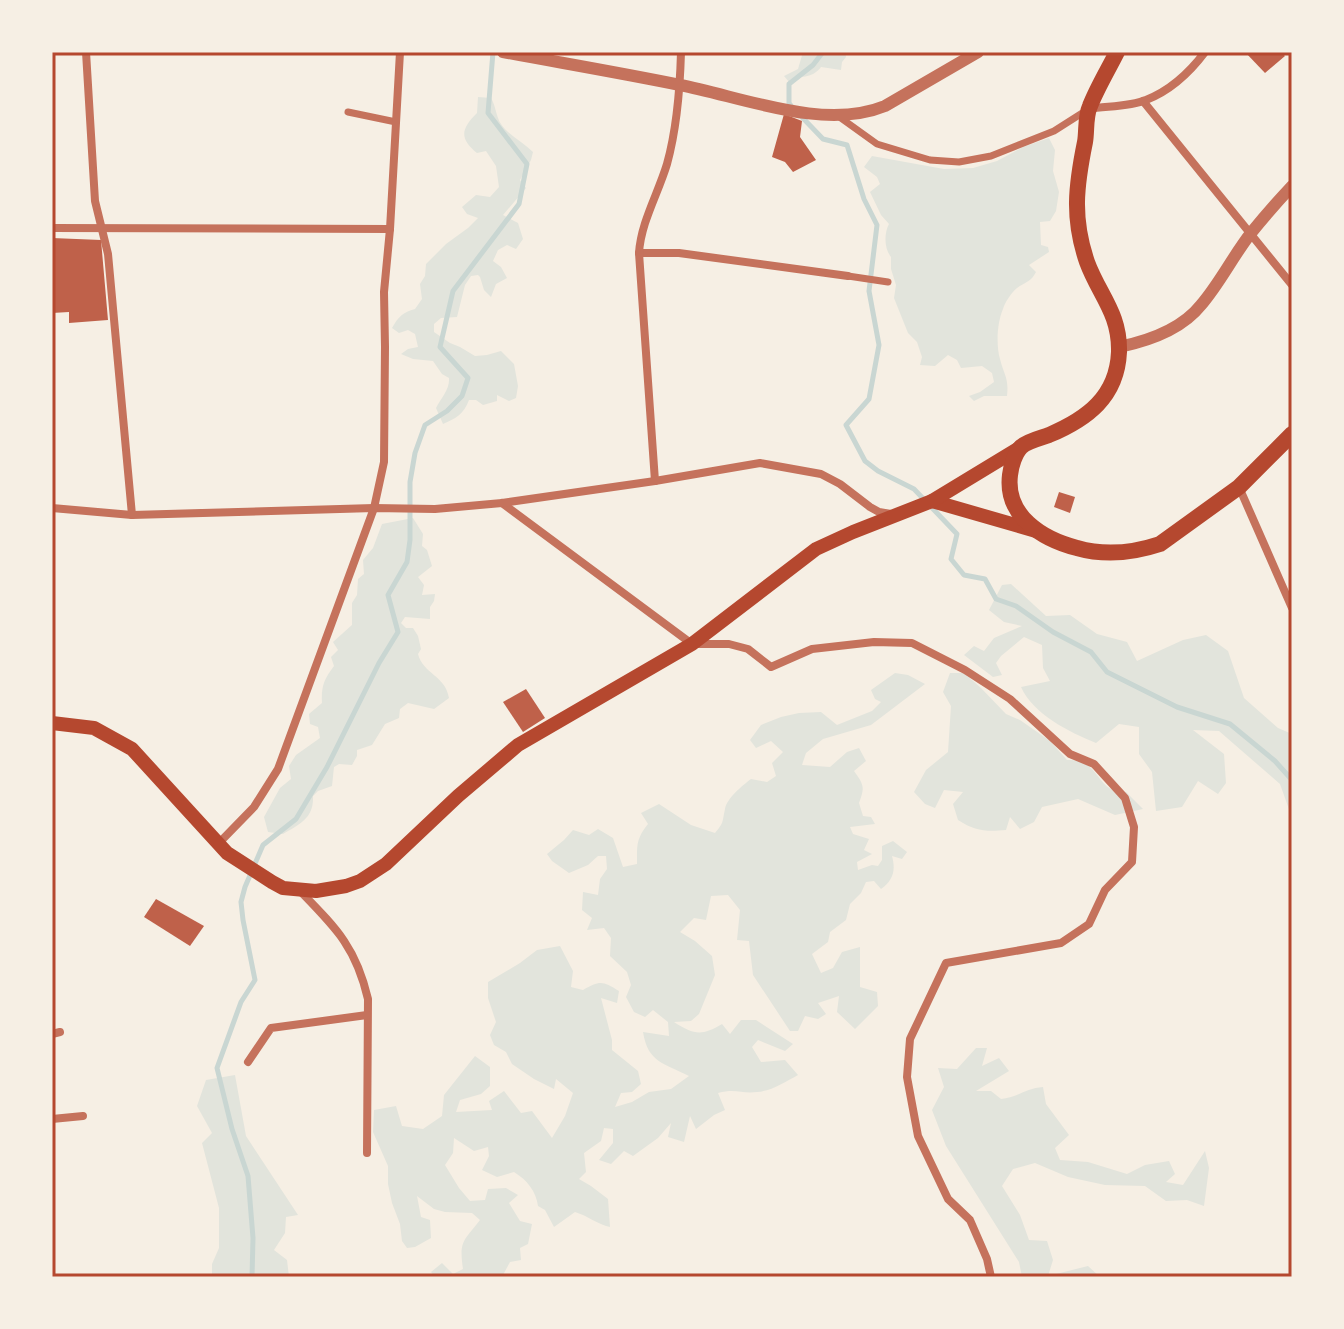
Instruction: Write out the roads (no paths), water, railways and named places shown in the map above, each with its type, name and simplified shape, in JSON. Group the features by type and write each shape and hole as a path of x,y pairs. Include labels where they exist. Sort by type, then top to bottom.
{"main road":[{"path":"52,723 94,728 132,749 231,856 283,888 331,890 360,881 373,873 518,745 692,644 816,549 932,501 1021,447 1080,420 1099,404 1116,371 1119,347 1114,319 1088,264 1079,230 1078,176 1088,109 1117,52"},
{"path":"932,501 1041,533 1069,546 1099,553 1130,552 1160,544 1239,487 1292,434"},
{"path":"1021,447 1010,470 1010,488 1020,514 1041,533"}],"street":[{"path":"86,52 95,201 108,254 132,515"},
{"path":"218,844 254,807 278,769 374,508 384,462 384,292 400,52"},
{"path":"503,52 681,85 801,112 836,115 871,112 885,106 978,52"},
{"path":"655,481 640,236 668,160 681,85 681,52"},
{"path":"836,115 877,144 930,160 959,162 991,156 1054,131 1088,109 1143,101 1188,72 1205,52"},
{"path":"1143,101 1292,285"},
{"path":"348,112 396,122"},
{"path":"1119,347 1162,333 1200,307 1251,233 1292,186"},
{"path":"52,228 390,229"},
{"path":"639,253 679,253 888,282"},
{"path":"52,508 132,515 435,509 502,503 760,463 821,474 879,512 899,515"},
{"path":"1239,487 1292,608"},
{"path":"502,503 692,644 729,644 748,649 771,667 812,649 874,642 912,643 965,670 1010,699 1070,754 1094,764 1125,798 1134,827 1132,862 1105,890 1089,924 1061,943 946,963 910,1039 907,1077 918,1136 948,1199 970,1220 987,1259 991,1277"},
{"path":"299,890 331,922 351,950 364,982 368,999 367,1153"},
{"path":"248,1062 271,1028 367,1015"},
{"path":"52,1119 83,1116"}],"waterway":[{"path":"252,1277 253,1238 248,1176 232,1129 217,1068 241,1002 255,980 241,902 263,845 296,819 398,632 388,595 407,562 410,482 415,453 425,425 447,411 462,396 468,378 440,347 453,291 519,204 527,164 488,113 493,52"},
{"path":"792,107 789,103 789,84 813,65 823,52"},
{"path":"799,114 823,139 847,145 864,199 877,225 869,291 879,345 869,399 846,425 865,461 914,489 957,534 951,559 964,575 985,579 996,599 1016,606 1053,632 1091,652 1107,672 1177,707 1230,724 1275,761 1292,780"}]}
